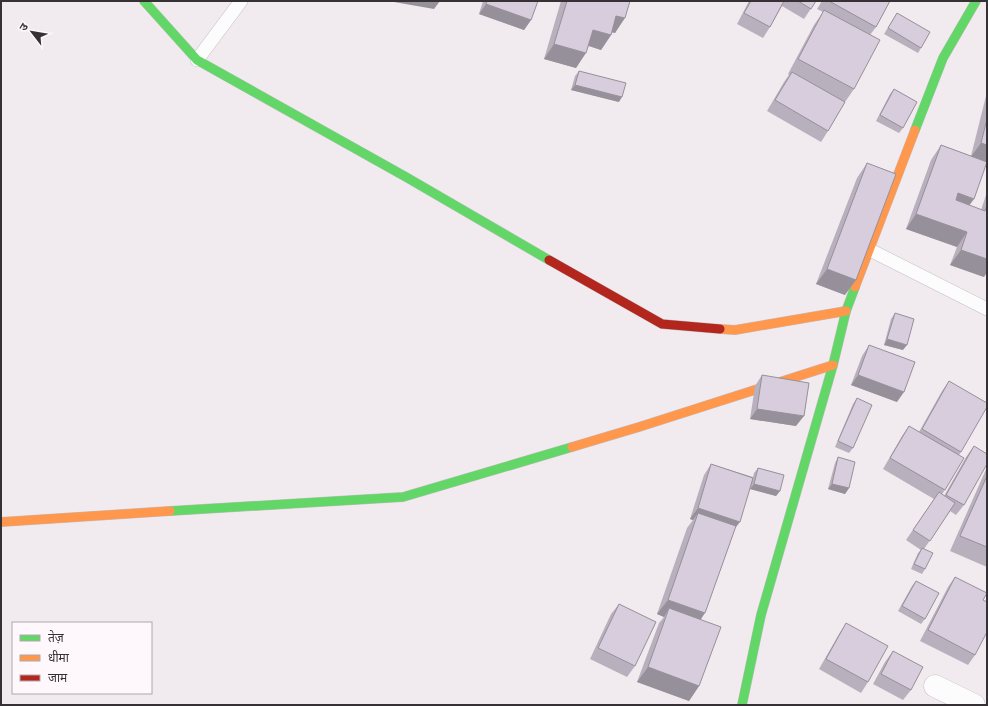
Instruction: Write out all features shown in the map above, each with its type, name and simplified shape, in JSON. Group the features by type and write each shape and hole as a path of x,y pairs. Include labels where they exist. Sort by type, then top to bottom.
{"street":[{"path":"144,1 197,60 406,177 662,324 735,330 846,311"},
{"path":"742,705 761,615 846,311 943,58 976,1"},
{"path":"1,522 403,497 639,427 832,365"},
{"path":"935,686 974,705"}],"lane":[{"path":"197,60 241,1"},
{"path":"870,250 987,309"}],"building":[{"path":"487,1 538,1 531,20 486,4"},
{"path":"567,1 630,1 625,18 616,16 611,35 593,30 586,53 554,44"},
{"path":"751,1 784,1 770,27 744,13"},
{"path":"798,1 816,1 811,9"},
{"path":"829,1 890,1 876,27"},
{"path":"824,10 880,40 854,89 798,59"},
{"path":"897,13 930,32 921,48 888,28"},
{"path":"579,71 626,83 622,97 575,85"},
{"path":"792,72 845,102 828,131 775,100"},
{"path":"894,89 917,102 903,128 880,115"},
{"path":"987,119 987,145 981,143"},
{"path":"941,145 987,162 974,199 958,193 956,200 985,211 987,206 987,259 961,250 967,232 916,214"},
{"path":"867,163 896,174 856,280 827,269"},
{"path":"895,313 914,319 907,345 887,339"},
{"path":"869,345 915,362 904,392 858,375"},
{"path":"762,375 809,383 804,416 757,409"},
{"path":"949,381 987,403 987,407 961,452 922,429"},
{"path":"857,398 872,405 853,448 838,441"},
{"path":"909,426 964,458 945,490 890,458"},
{"path":"974,446 987,454 987,464 964,505 946,495"},
{"path":"838,457 855,462 849,488 832,484"},
{"path":"711,464 753,478 740,522 698,508"},
{"path":"758,468 784,475 780,491 754,484"},
{"path":"987,476 987,547 960,536"},
{"path":"939,492 955,503 930,541 913,530"},
{"path":"698,513 736,526 705,613 668,600"},
{"path":"922,548 933,553 925,569 914,564"},
{"path":"955,577 987,593 983,600 987,602 987,632 975,655 928,630"},
{"path":"916,581 939,593 925,619 902,606"},
{"path":"619,604 656,622 635,666 598,648"},
{"path":"669,608 721,627 699,686 648,667"},
{"path":"846,623 888,646 868,682 826,659"},
{"path":"893,651 923,667 911,690 881,674"}],"traffic: fast":[{"path":"144,1 197,60 406,177 549,260"},
{"path":"915,130 943,58 976,1"},
{"path":"742,705 761,615 833,365 846,311 855,287"},
{"path":"170,511 403,497 572,447"}],"traffic: slow":[{"path":"855,287 915,130"},
{"path":"720,329 735,330 846,311"},
{"path":"572,447 833,365"},
{"path":"1,522 170,511"}],"traffic: jam":[{"path":"549,260 662,324 720,329"}]}
